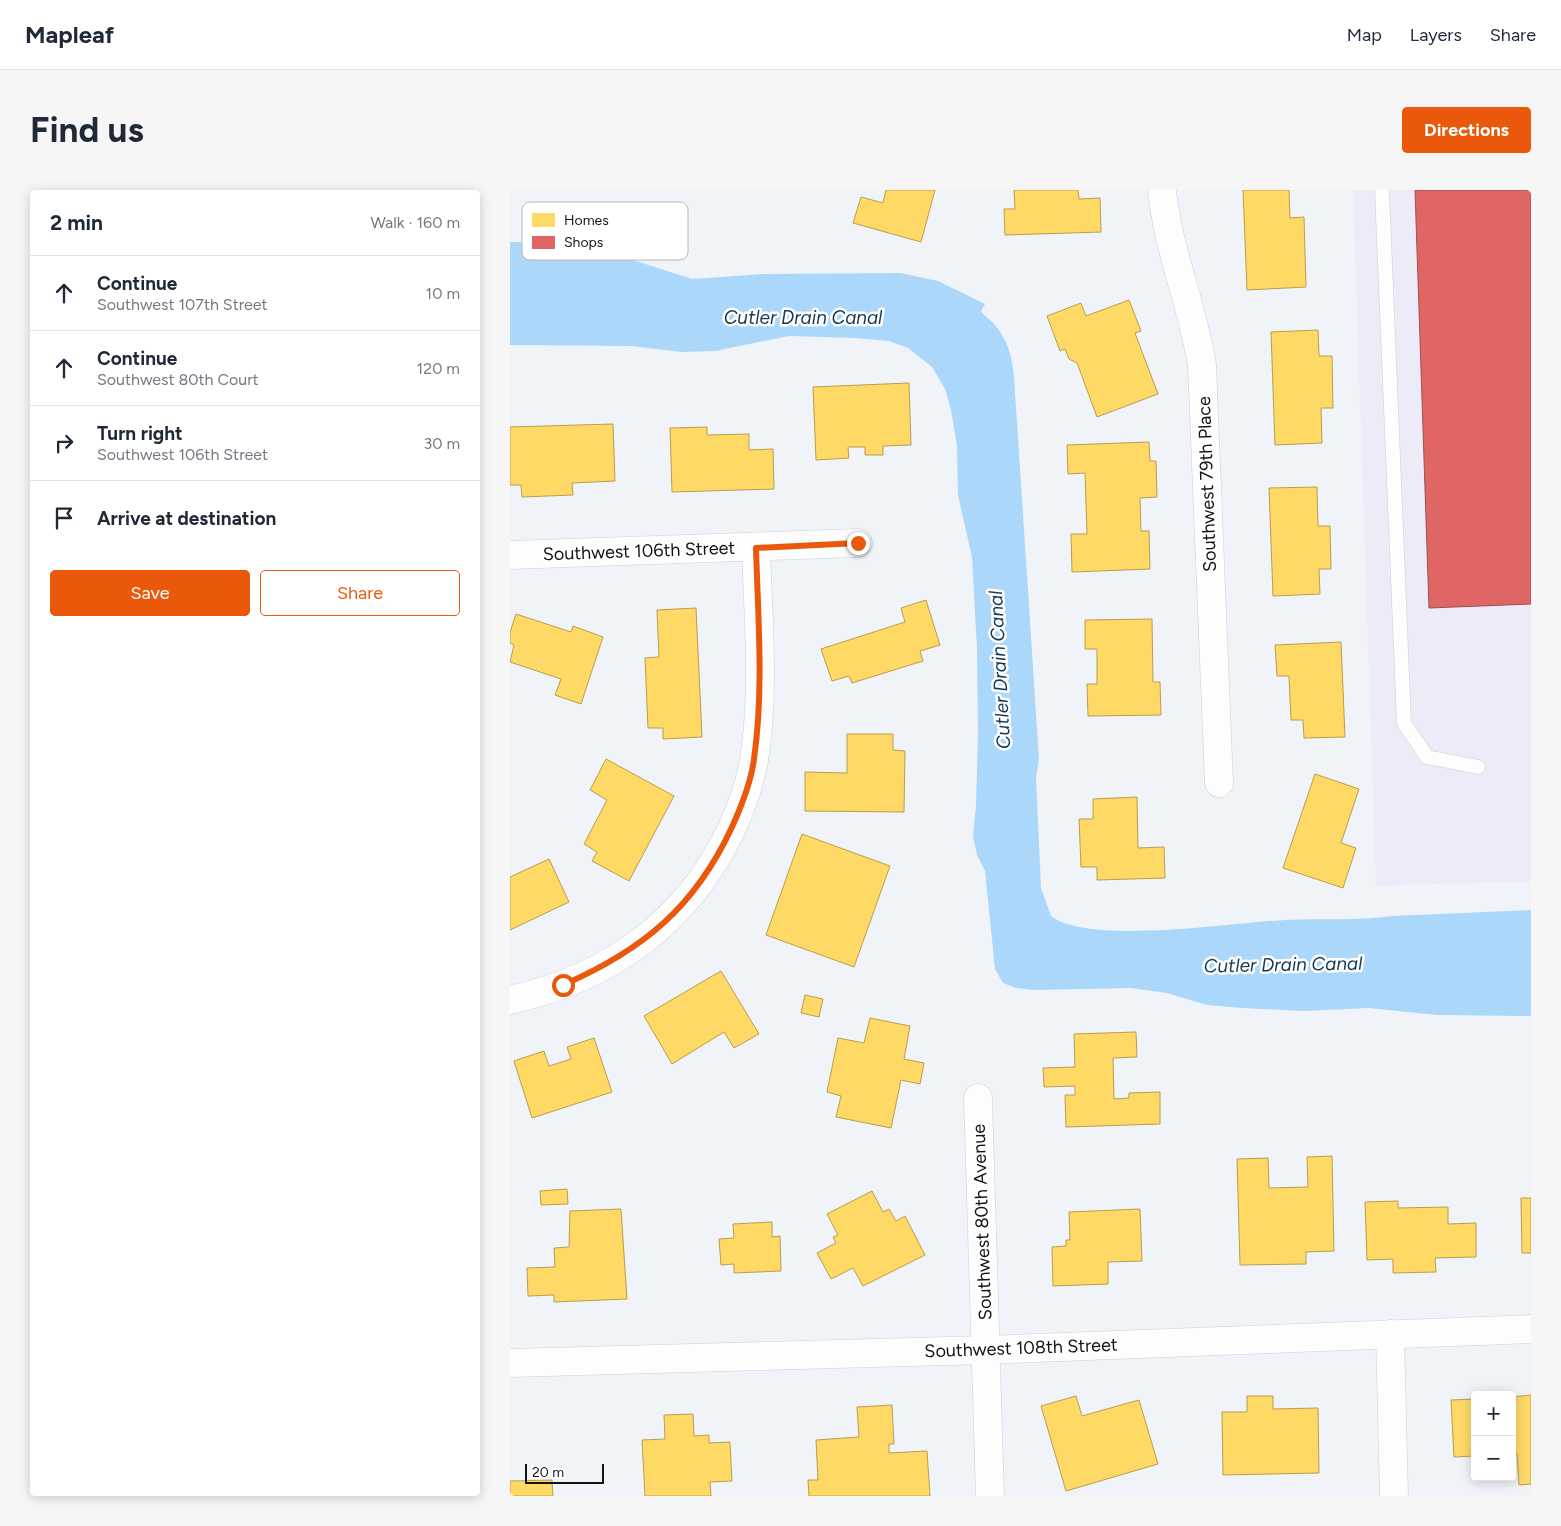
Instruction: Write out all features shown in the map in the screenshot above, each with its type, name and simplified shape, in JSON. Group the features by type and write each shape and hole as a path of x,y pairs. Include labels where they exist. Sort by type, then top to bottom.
{"street":[{"name":"Southwest 79th Place","path":"1162,190 1172,253 1196,329 1202,366 1219,784"},
{"name":"Southwest 106th Street","path":"510,555 858,543"},
{"path":"510,1000 563,985 603,968 658,929 700,884 721,851 748,788 754,759 759,690 756,548"},
{"name":"Southwest 80th Avenue","path":"978,1098 990,1496"},
{"name":"Southwest 108th Street","path":"510,1363 986,1350 1531,1328"},
{"path":"1390,1334 1394,1496"}],"lane":[{"path":"1382,190 1404,724 1427,757 1478,767"}],"shaded area":[{"path":"1353,190 1531,190 1531,881 1376,886"}],"water":[{"name":"Cutler Drain Canal","path":"510,242 522,242 522,260 633,260 692,279 763,274 900,273 938,281 985,304 981,311 995,325 1006,343 1011,356 1014,377 1039,759 1036,777 1041,888 1051,916 1070,925 1097,930 1129,931 1200,928 1286,920 1531,910 1531,1016 1437,1015 1369,1008 1304,1011 1243,1008 1207,1005 1167,993 1131,988 1035,990 1016,988 1003,983 995,969 985,871 977,855 973,836 976,806 978,735 977,649 972,557 958,495 957,446 951,410 945,389 932,367 908,348 889,341 857,338 789,336 715,351 682,352 631,346 510,345"}],"building: Homes":[{"path":"886,190 935,190 921,242 853,223 861,197 883,203"},
{"path":"1014,190 1078,190 1079,199 1100,198 1101,232 1005,235 1004,209 1015,209"},
{"path":"1243,190 1289,190 1290,218 1304,217 1306,287 1247,290"},
{"path":"1129,300 1141,331 1135,333 1158,394 1097,417 1077,363 1069,359 1065,349 1060,351 1047,316 1081,303 1086,316"},
{"path":"1318,330 1319,356 1332,356 1333,408 1321,408 1322,443 1275,445 1271,332"},
{"path":"909,383 911,445 883,446 883,455 865,455 865,447 848,447 849,458 816,460 813,387"},
{"path":"613,424 615,481 572,483 573,495 522,497 521,485 510,485 510,427"},
{"path":"707,427 707,435 749,434 749,450 773,449 774,489 672,492 670,428"},
{"path":"1149,442 1150,461 1156,461 1157,497 1140,498 1141,531 1149,531 1150,569 1072,572 1071,534 1087,534 1085,473 1068,474 1067,445"},
{"path":"1317,487 1318,526 1330,526 1331,569 1319,569 1320,594 1273,596 1269,488"},
{"path":"926,600 940,645 920,651 923,661 852,683 849,676 832,681 821,649 905,622 901,608"},
{"path":"696,608 702,737 663,739 663,728 648,728 645,658 659,657 657,610"},
{"path":"516,614 571,632 573,626 603,637 581,704 555,695 561,679 510,662 514,645 510,643 510,632"},
{"path":"1152,619 1153,682 1160,682 1161,715 1088,716 1087,684 1097,684 1097,649 1085,649 1085,620"},
{"path":"1341,642 1345,737 1304,738 1303,720 1291,720 1289,676 1277,676 1275,645"},
{"path":"847,734 893,734 893,750 905,751 904,812 805,811 805,772 847,773"},
{"path":"606,759 674,796 629,881 592,861 597,852 584,844 607,800 590,790"},
{"path":"1315,774 1359,789 1341,843 1356,848 1343,888 1283,868"},
{"path":"1137,797 1138,848 1164,847 1165,878 1097,880 1097,867 1081,867 1079,819 1093,819 1093,799"},
{"path":"802,834 890,866 854,967 766,935"},
{"path":"549,859 569,902 510,930 510,877"},
{"path":"721,971 759,1034 734,1048 724,1032 672,1064 644,1016"},
{"path":"805,995 823,999 819,1017 801,1013"},
{"path":"870,1018 910,1026 904,1059 924,1063 920,1084 901,1080 891,1128 836,1117 841,1096 827,1092 838,1038 864,1043"},
{"path":"1136,1032 1137,1057 1113,1058 1114,1099 1129,1098 1129,1093 1160,1092 1160,1124 1066,1127 1065,1095 1075,1095 1075,1086 1044,1087 1043,1068 1075,1067 1074,1034"},
{"path":"594,1038 612,1092 532,1118 514,1061 544,1051 549,1066 571,1059 567,1047"},
{"path":"1332,1156 1334,1251 1306,1252 1306,1264 1240,1265 1237,1159 1268,1158 1269,1188 1308,1187 1307,1157"},
{"path":"567,1189 568,1204 541,1205 540,1191"},
{"path":"872,1191 883,1212 889,1209 896,1221 905,1216 925,1255 863,1286 853,1268 831,1279 817,1253 836,1243 833,1237 838,1235 827,1214"},
{"path":"1521,1198 1531,1198 1531,1253 1522,1253"},
{"path":"1398,1201 1398,1208 1448,1207 1448,1224 1476,1223 1476,1257 1435,1258 1436,1272 1393,1273 1393,1259 1367,1260 1365,1202"},
{"path":"621,1209 627,1299 554,1302 554,1295 528,1296 527,1268 555,1267 554,1248 569,1247 570,1211"},
{"path":"1140,1209 1142,1261 1108,1262 1108,1284 1053,1286 1052,1247 1066,1246 1066,1240 1070,1240 1069,1212"},
{"path":"772,1222 772,1237 780,1236 781,1271 734,1273 734,1264 721,1265 719,1239 734,1238 733,1224"},
{"path":"1531,1395 1531,1484 1519,1485 1516,1454 1516,1397"},
{"path":"1076,1396 1082,1416 1139,1400 1158,1464 1066,1491 1041,1406"},
{"path":"1247,1396 1273,1396 1273,1409 1318,1408 1319,1473 1223,1475 1222,1412 1247,1412"},
{"path":"1471,1399 1471,1456 1454,1457 1451,1400"},
{"path":"892,1405 894,1444 889,1444 889,1453 927,1451 930,1496 809,1496 808,1480 818,1480 816,1440 859,1437 857,1407"},
{"path":"693,1414 694,1436 709,1435 709,1443 730,1442 732,1481 710,1482 711,1496 645,1496 642,1440 665,1439 664,1415"},
{"path":"552,1480 553,1496 510,1496 510,1481"}],"building: Shops":[{"path":"1415,190 1531,190 1531,604 1429,608"}],"route":[{"path":"563,985 603,968 631,950 658,929 700,884 721,851 740,810 748,788 754,759 757,726 759,654 756,548 858,543"}]}
